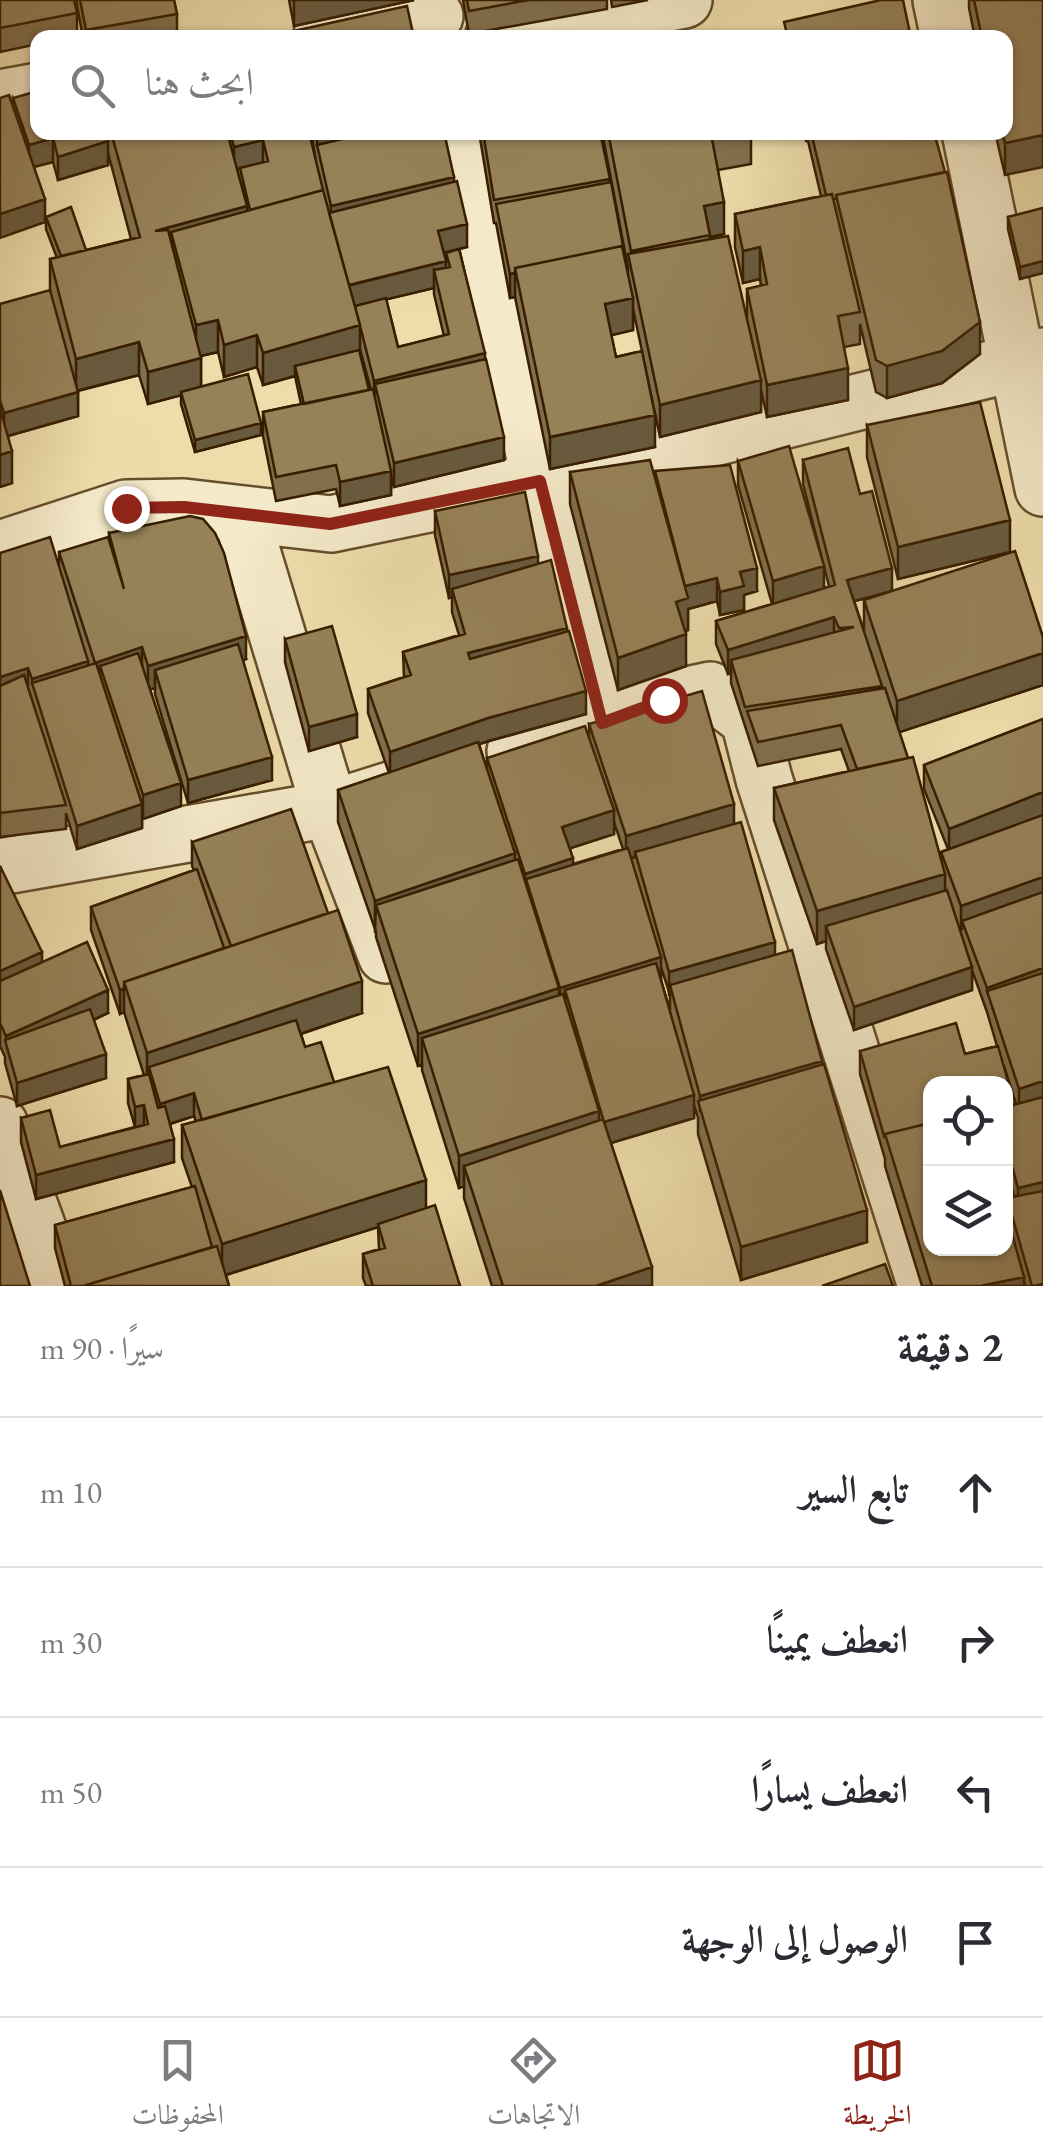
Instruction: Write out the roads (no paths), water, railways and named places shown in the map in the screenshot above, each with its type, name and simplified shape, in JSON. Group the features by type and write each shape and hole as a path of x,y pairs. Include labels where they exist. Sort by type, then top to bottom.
{"street":[{"path":"533,30 684,0"},
{"path":"941,0 947,30"},
{"path":"367,30 436,18"},
{"path":"0,98 30,92"},
{"path":"465,140 540,481 602,723"},
{"path":"972,140 1031,358 1043,488"},
{"path":"0,549 126,508 184,507 330,524 540,481 1031,358"},
{"path":"241,515 330,809 401,994"},
{"path":"0,867 330,809 664,700 710,690 749,720 764,779 926,1286"},
{"path":"0,1126 59,1286"}]}
